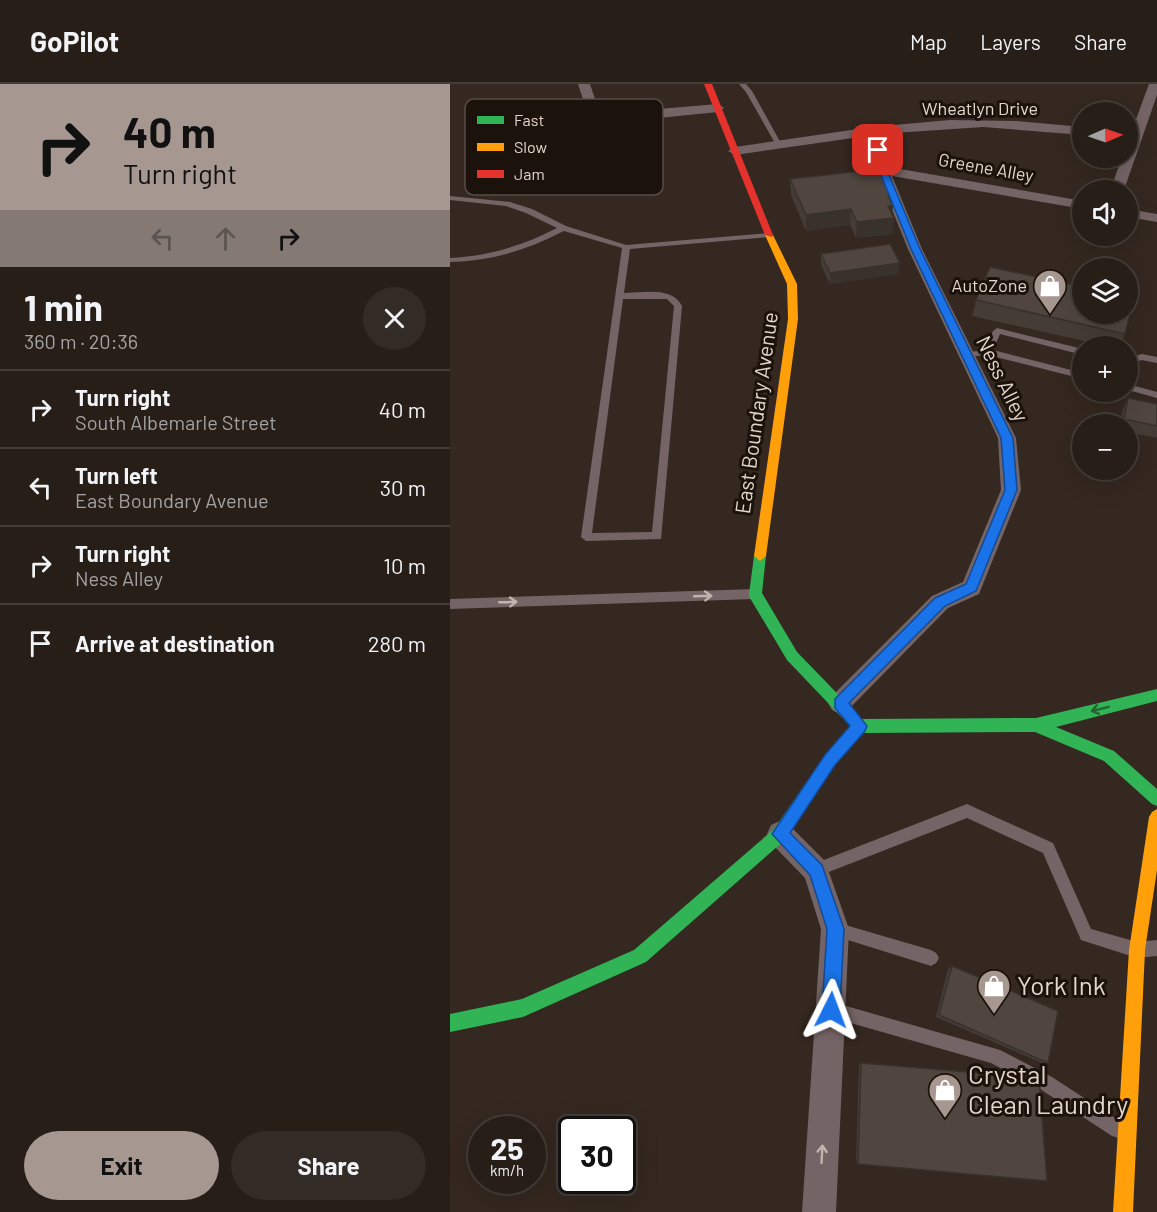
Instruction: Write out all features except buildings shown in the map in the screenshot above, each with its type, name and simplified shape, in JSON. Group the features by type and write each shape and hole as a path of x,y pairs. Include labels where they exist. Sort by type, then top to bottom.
{"street":[{"path":"584,84 589,99"},
{"name":"East Boundary Avenue","path":"708,84 769,235 792,284 793,319 773,448 755,594"},
{"path":"1138,135 1155,84"},
{"path":"663,113 718,108"},
{"name":"Wheatlyn Drive","path":"735,151 872,131 991,123 1072,130"},
{"name":"Ness Alley","path":"840,703 940,602 971,588 1011,490 1007,438 915,249 883,170 872,131"},
{"name":"Greene Alley","path":"883,170 1072,203"},
{"path":"1138,215 1157,218"},
{"path":"755,594 792,656 860,726"},
{"path":"450,1023 523,1008 640,956 780,834 830,760 860,726 1036,725 1157,695"},
{"path":"1036,725 1109,756 1157,799"},
{"path":"1123,1212 1137,950 1157,817"},
{"path":"780,834 816,870 835,929 819,1212"}],"lane":[{"path":"742,84 749,91 779,145"},
{"path":"450,198 507,204 528,211 563,228 626,247 769,235"},
{"path":"450,260 476,260 525,248 563,228"},
{"path":"620,296 669,296 678,306 657,536 586,537 626,247"},
{"path":"987,352 997,330 1072,349"},
{"path":"965,355 987,352 1072,373"},
{"path":"1138,358 1157,360"},
{"path":"1138,389 1157,394"},
{"path":"450,604 755,594"},
{"path":"816,870 967,811 1048,848 1086,935 1137,950 1157,948"},
{"path":"835,929 931,958"},
{"path":"831,1010 994,1056 1046,1083 1126,1135"}],"traffic: fast":[{"path":"760,556 755,594 792,656 859,726"},
{"path":"1157,695 1036,725 1109,756 1157,799"},
{"path":"450,1023 523,1008 640,956 780,834 830,760 859,726 1036,725"}],"traffic: slow":[{"path":"760,556 793,319 792,284 769,235"},
{"path":"1123,1212 1137,950 1157,817"}],"traffic: jam":[{"path":"708,84 769,235"}],"place":[{"name":"AutoZone","path":"1050,315"},
{"name":"York Ink","path":"994,1015"},
{"name":"Crystal Clean Laundry","path":"945,1119"}],"route":[{"path":"831,1010 835,929 816,870 780,834 830,760 860,726 840,703 940,602 971,588 1011,490 1007,438 915,249 883,170 878,150"}]}
